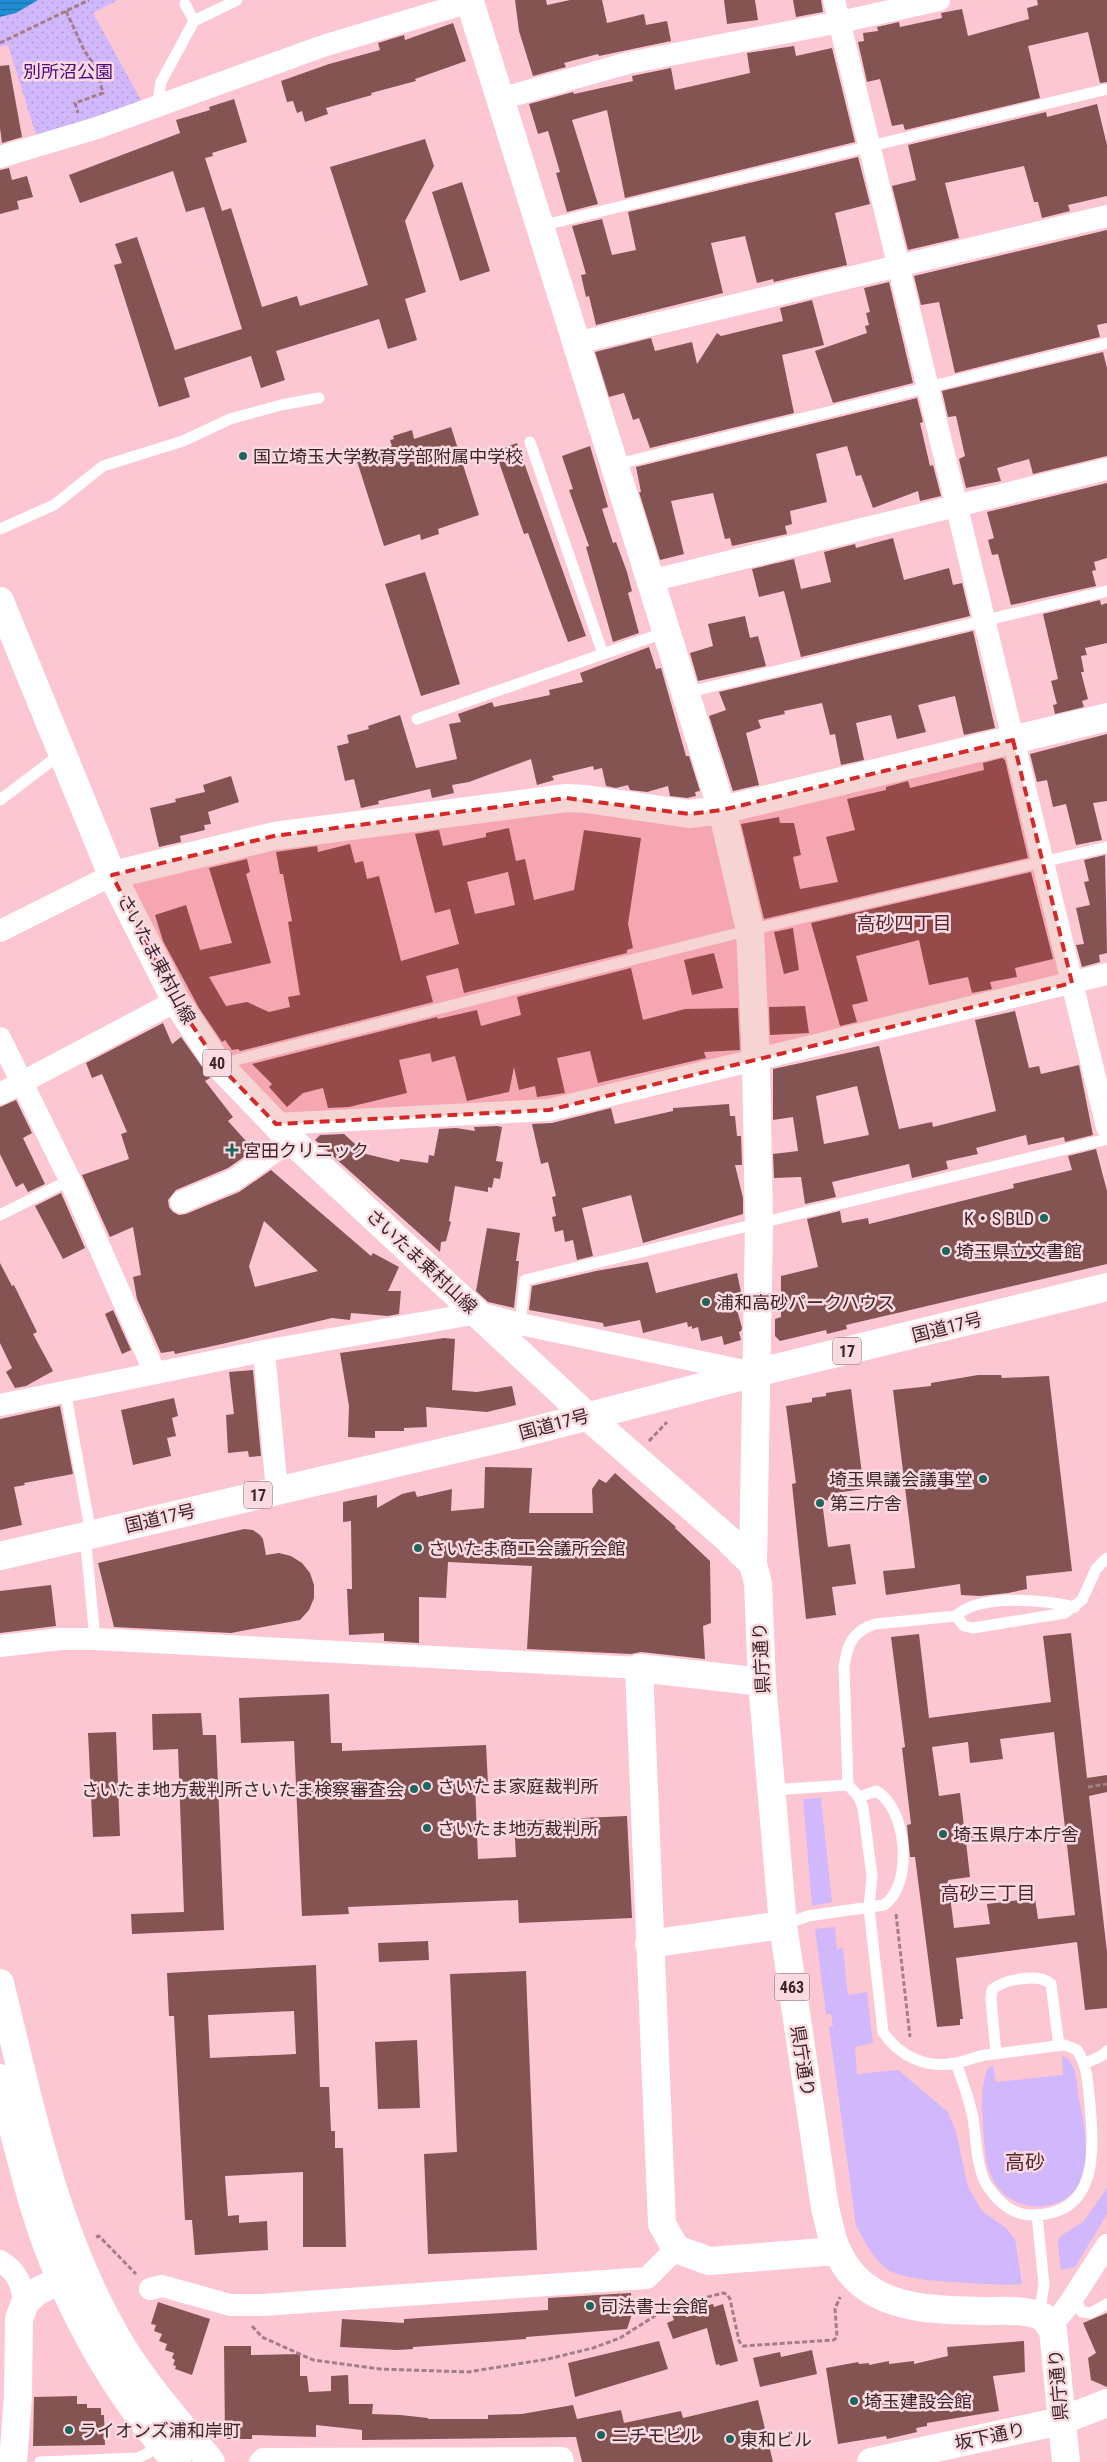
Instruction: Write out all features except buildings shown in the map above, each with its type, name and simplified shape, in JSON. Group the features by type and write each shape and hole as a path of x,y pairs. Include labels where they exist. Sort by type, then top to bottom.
{"main road":[{"name":"県庁通り","path":"470,2 722,810 750,930 756,1061 759,1225 753,1564 758,1583 762,1682 782,1925 825,2208 837,2251 850,2274 867,2289 881,2297 903,2305 943,2310 1025,2312 1045,2320 1055,2350 1066,2462"},
{"name":"さいたま東村山線","path":"0,601 7,641 62,753 112,875 176,1001 218,1064 284,1132 587,1416"},
{"path":"112,875 274,836 566,798 586,798 689,814 722,810 1107,717"},
{"name":"国道17号","path":"0,1556 516,1435 756,1373 1107,1287"},
{"path":"587,1416 728,1539 753,1564"},
{"path":"762,1682 639,1668 662,2224 676,2249 709,2261 837,2251"},
{"path":"649,1944 782,1925"},
{"path":"0,1983 34,2122 61,2216 86,2279 123,2348 172,2415 211,2462"},
{"path":"0,2078 33,2204 60,2280 95,2350 168,2452"},
{"path":"13,2462 13,2396 20,2319 24,2303 36,2292 60,2280"},
{"name":"坂下通り","path":"871,2462 933,2455 1061,2421 1107,2403"}],"street":[{"path":"834,0 1107,1127"},
{"path":"500,99 628,63 840,22 939,0"},
{"path":"0,157 157,107 323,46 470,2"},
{"path":"576,343 1107,216"},
{"path":"650,580 1107,469"},
{"path":"0,931 112,875"},
{"path":"181,1202 234,1180 284,1132 549,1110 1107,974"},
{"path":"0,1094 176,1001"},
{"path":"0,1038 70,1180 155,1373"},
{"path":"0,1405 65,1390 264,1351 478,1313 520,1324 756,1373"},
{"path":"264,1351 277,1491"},
{"path":"0,1646 60,1639 95,1639 639,1668"},
{"path":"1045,2320 1074,2297 1107,2246"},
{"path":"150,2289 162,2286 234,2305 263,2305 647,2278 676,2249"},
{"path":"0,2261 20,2278 24,2303"},
{"path":"260,2462 263,2459 542,2458 562,2458 563,2462"}],"lane":[{"path":"157,107 161,82 194,21 237,0"},
{"path":"185,4 194,21"},
{"path":"540,227 870,148 879,143 1107,90"},
{"path":"614,465 1107,343"},
{"path":"0,529 54,505 103,466 183,441 230,419 281,405 319,398"},
{"path":"530,442 602,654"},
{"path":"685,693 1107,591"},
{"path":"417,719 666,632"},
{"path":"0,800 62,753"},
{"path":"218,1064 750,930 1107,847"},
{"path":"520,1324 525,1280 759,1225 1107,1138"},
{"path":"0,1215 70,1180"},
{"path":"65,1390 88,1534 95,1639"},
{"path":"956,1616 964,1626 973,1628 1054,1616 1075,1607 1082,1600 1096,1569 1107,1558"},
{"path":"956,2063 972,2112 982,2170 988,2186 1002,2204 1013,2212 1037,2215 1061,2210 1076,2198 1087,2181 1092,2154 1091,2122 1084,2064 1082,2058 1072,2046 996,2054 956,2063 928,2063 912,2058 893,2046 883,2032 869,1908 872,1876 863,1808 859,1797 848,1785 844,1667 850,1642 866,1627 875,1624 956,1616 964,1609 977,1605 1019,1600 1038,1600 1075,1607"},
{"path":"770,1790 848,1785"},
{"path":"782,1925 808,1916 884,1905 891,1900 898,1890 903,1858 898,1818 884,1796 876,1791 859,1797"},
{"path":"996,2054 991,1999 992,1990 997,1985 1008,1982 1045,1979 1051,1984 1059,2046"},
{"path":"1084,2064 1102,2055 1107,2050"},
{"path":"1037,2215 1044,2284 1045,2320"},
{"path":"1074,2297 1082,2312 1091,2313 1107,2304"},
{"path":"40,2462 137,2458 147,2454 168,2452"}],"path":[{"path":"0,43 88,0"},
{"path":"66,11 84,50 96,68 102,93 75,103 78,114 74,115"},
{"path":"649,1442 665,1423 673,1421"},
{"path":"1088,1787 1107,1784"},
{"path":"891,1900 896,1912 912,2058"},
{"path":"98,2236 150,2289"},
{"path":"234,2305 262,2337 313,2360 380,2369 468,2372 548,2359 593,2348 620,2338 669,2307 723,2293 727,2294 730,2299 739,2341 743,2346 834,2340 837,2338 835,2309 840,2297"}],"highlighted area":[{"path":"1013,740 1072,983 549,1110 276,1124 218,1064 176,1001 112,875 274,836 566,798 689,814 722,810"}],"green space":[{"name":"別所沼公園","path":"0,0 118,0 93,13 142,102 36,135 8,45 0,47"},
{"path":"821,1798 832,1902 812,1906 803,1799"},
{"path":"835,1927 837,1949 843,1948 848,1995 867,1992 873,2043 855,2047 857,2074 898,2070 948,2112 956,2132 968,2187 982,2211 1006,2228 1015,2239 1022,2284 947,2282 900,2275 885,2268 880,2263 870,2251 859,2231 856,2225 829,2027 833,2026 831,2014 826,2014 815,1929"},
{"path":"1062,2056 1071,2062 1077,2081 1085,2136 1084,2172 1079,2185 1070,2196 1059,2202 1046,2206 1032,2206 1019,2203 1007,2196 997,2186 990,2173 986,2158 982,2097 985,2075 988,2068 993,2066 996,2082 1063,2075"},
{"path":"1107,2188 1107,2214 1075,2267 1061,2270 1059,2239 1062,2235 1083,2222"}],"water":[{"path":"0,0 38,0 16,13 0,17"}],"place":[{"name":"国立埼玉大学教育学部附属中学校","path":"243,456"},
{"name":"宮田クリニック","path":"232,1150"},
{"name":"K・S BLD","path":"1044,1218"},
{"name":"埼玉県立文書館","path":"946,1251"},
{"name":"浦和高砂パークハウス","path":"706,1302"},
{"name":"埼玉県議会議事堂","path":"983,1479"},
{"name":"第三庁舎","path":"820,1503"},
{"name":"さいたま商工会議所会館","path":"418,1548"},
{"name":"さいたま家庭裁判所","path":"427,1786"},
{"name":"さいたま地方裁判所さいたま検察審査会","path":"414,1789"},
{"name":"さいたま地方裁判所","path":"427,1828"},
{"name":"埼玉県庁本庁舎","path":"943,1834"},
{"name":"司法書士会館","path":"590,2306"},
{"name":"埼玉建設会館","path":"854,2401"},
{"name":"ライオンズ浦和岸町","path":"69,2430"},
{"name":"ニチモビル","path":"601,2435"},
{"name":"東和ビル","path":"730,2439"}],"district":[{"name":"高砂四丁目","path":"904,923"},
{"name":"高砂三丁目","path":"988,1893"},
{"name":"高砂","path":"1025,2162"}]}
